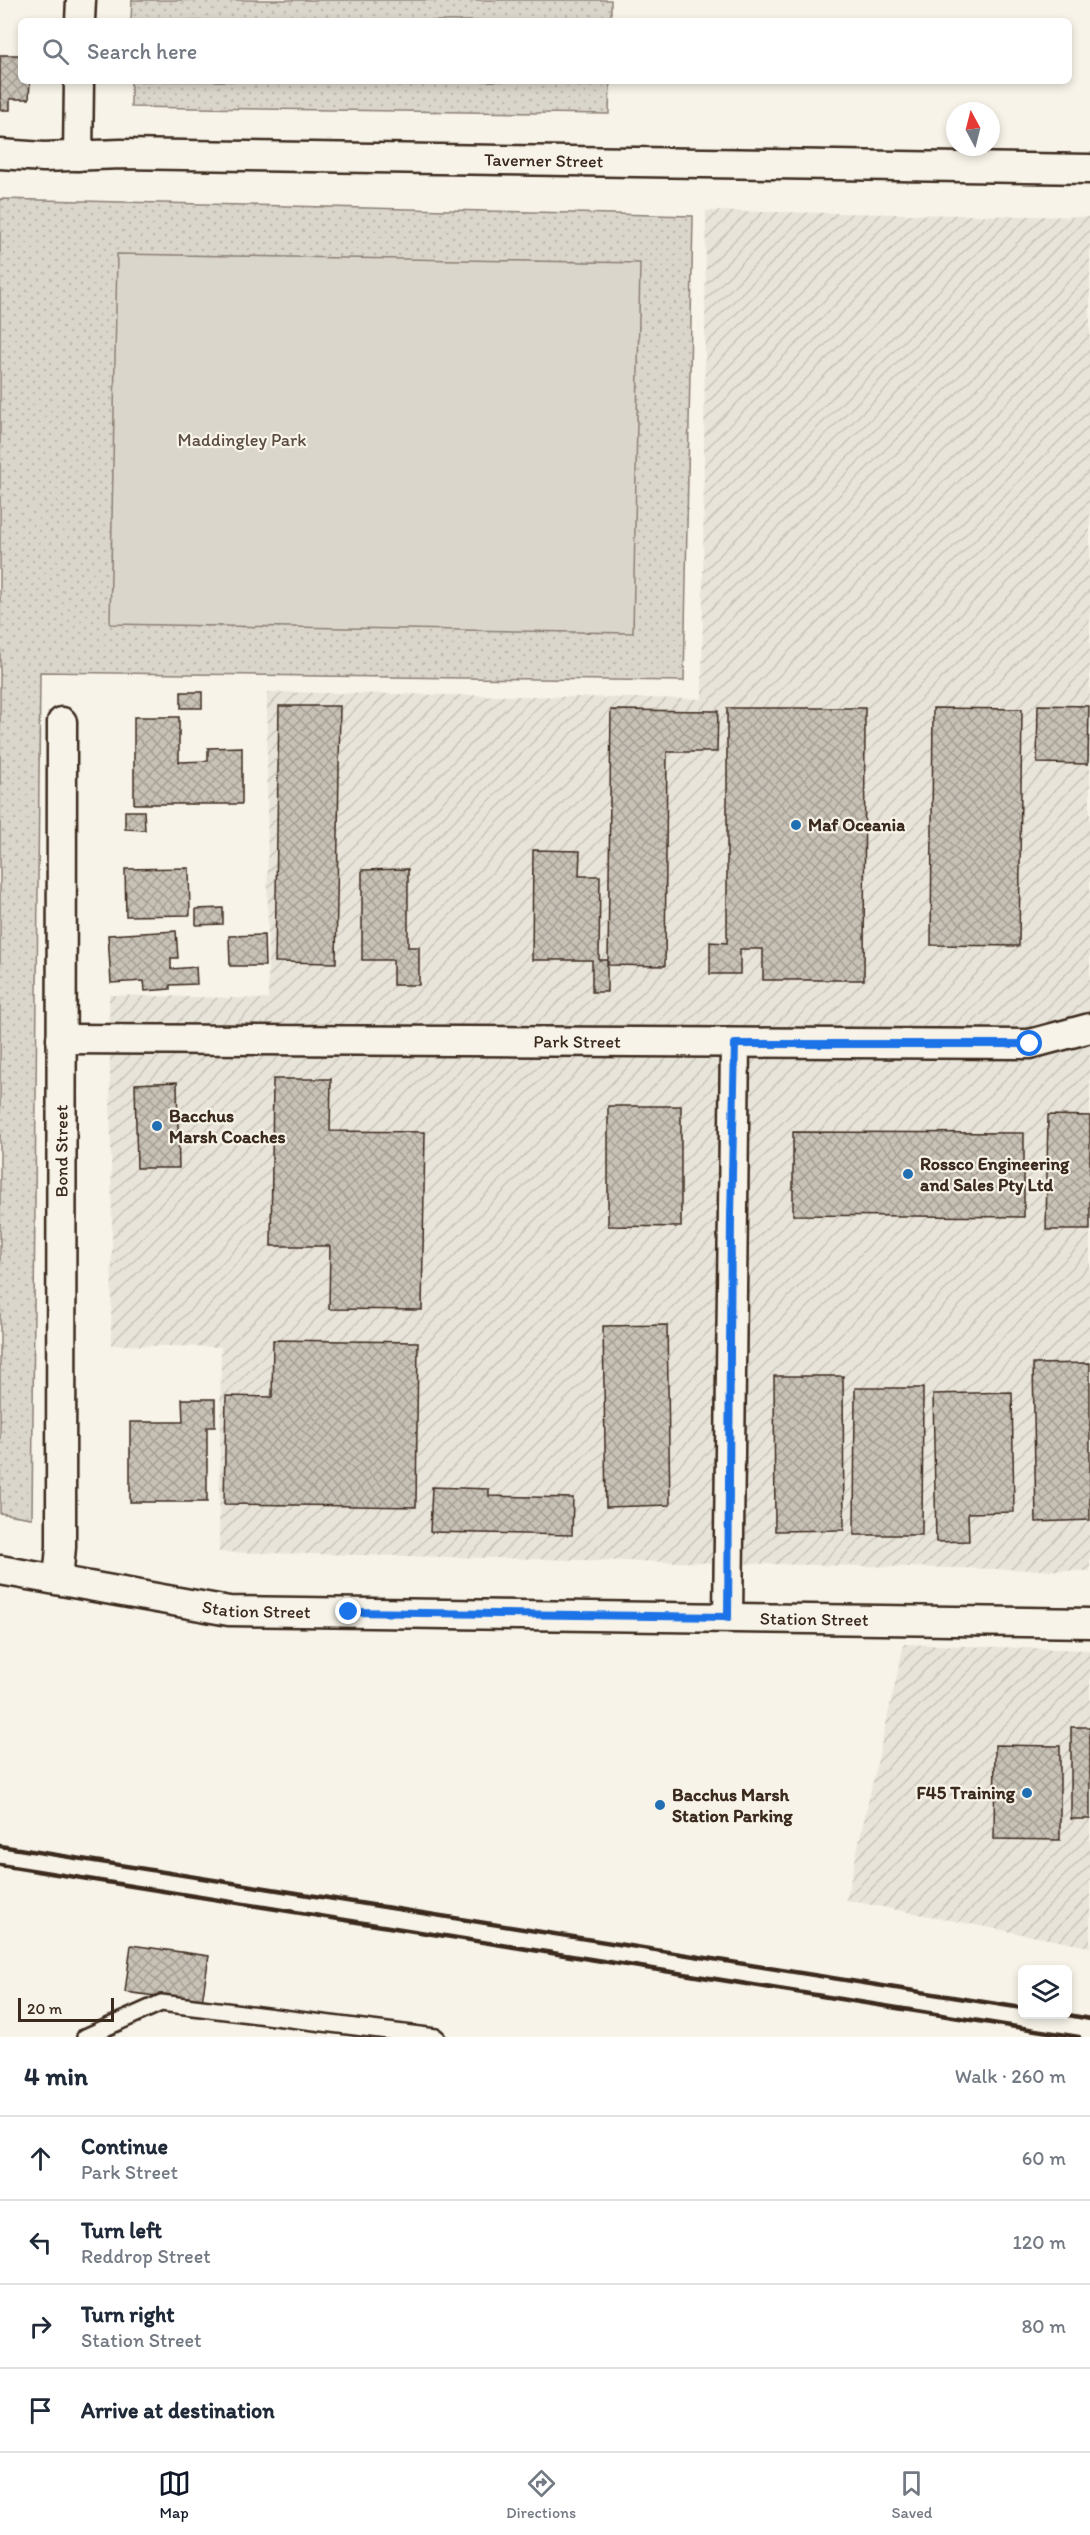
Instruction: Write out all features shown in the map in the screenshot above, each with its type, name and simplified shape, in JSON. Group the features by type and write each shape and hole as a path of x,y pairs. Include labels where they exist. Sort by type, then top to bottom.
{"street":[{"path":"80,18 81,0"},
{"path":"78,156 79,84"},
{"name":"Taverner Street","path":"0,154 44,157 121,154 1090,169"},
{"name":"Bond Street","path":"58,1580 61,1547 62,722"},
{"name":"Park Street","path":"61,1039 1030,1044 1090,1028"},
{"path":"728,1617 731,1216 735,1044"},
{"name":"Station Street","path":"0,1570 229,1611 1090,1623"}],"lane":[{"path":"85,2037 161,2003 436,2037"}],"shaded area":[{"path":"706,211 1090,217 1090,1571 219,1552 221,1347 111,1345 109,995 268,999 267,692 702,699"},
{"path":"904,1644 1090,1650 1090,1947 846,1900"}],"green space":[{"path":"132,0 611,0 611,18 131,18"},
{"path":"131,84 610,84 609,114 131,107"},
{"name":"Maddingley Park","path":"0,199 693,216 684,681 40,672 32,1518 0,1513"},
{"path":"117,254 640,263 633,633 110,624"}],"building":[{"path":"0,55 18,55 18,84 30,84 29,99 10,99 10,110 0,110"},
{"path":"181,692 202,692 202,708 181,708"},
{"path":"1038,705 1089,706 1088,764 1037,763"},
{"path":"279,706 340,706 336,963 275,962"},
{"name":"Maf Oceania","path":"727,708 865,708 864,980 763,980 763,949 740,949 740,974 710,974 710,942 727,943"},
{"path":"933,708 1022,709 1019,946 931,945"},
{"path":"611,710 718,711 717,752 667,752 665,966 608,965"},
{"path":"134,717 179,717 179,762 208,761 208,748 242,747 242,804 134,804"},
{"path":"125,811 144,811 145,830 125,829"},
{"path":"533,850 580,851 579,876 600,876 599,960 607,960 607,992 592,992 592,960 532,960"},
{"path":"189,868 190,915 126,916 125,869"},
{"path":"408,869 408,947 419,947 419,985 393,985 393,960 362,960 362,870"},
{"path":"223,908 223,924 196,925 196,909"},
{"path":"176,931 178,958 171,958 171,969 196,967 197,984 170,985 170,989 145,991 144,981 111,983 108,935"},
{"path":"264,935 265,966 230,966 229,936"},
{"path":"273,1079 331,1079 330,1131 425,1132 422,1310 329,1309 330,1246 271,1246"},
{"name":"Bacchus Marsh Coaches","path":"177,1082 179,1168 137,1168 135,1084"},
{"path":"608,1106 681,1106 681,1227 608,1226"},
{"path":"1048,1115 1090,1116 1090,1230 1046,1230"},
{"name":"Rossco Engineering and Sales Pty Ltd","path":"793,1132 1024,1133 1024,1217 793,1215"},
{"path":"667,1325 670,1505 606,1507 603,1326"},
{"path":"273,1340 418,1342 416,1507 224,1504 226,1396 272,1397"},
{"path":"1090,1363 1090,1520 1036,1522 1033,1364"},
{"path":"774,1376 843,1376 844,1530 775,1531"},
{"path":"855,1388 923,1388 922,1535 854,1535"},
{"path":"1012,1392 1014,1512 968,1513 969,1541 936,1542 933,1394"},
{"path":"182,1399 215,1399 215,1427 207,1427 207,1502 130,1502 130,1422 183,1422"},
{"path":"432,1487 489,1489 489,1496 573,1498 572,1535 430,1532"},
{"path":"1071,1727 1090,1727 1090,1819 1071,1819"},
{"name":"F45 Training","path":"995,1745 1060,1746 1060,1840 994,1839"},
{"path":"131,1945 209,1956 202,2002 125,1992"}],"railway":[{"path":"0,1846 1018,2007"},
{"path":"0,1865 1079,2037"},
{"path":"1072,2016 1090,2019"}],"place":[{"name":"Maf Oceania","path":"796,825"},
{"name":"Bacchus Marsh Coaches","path":"157,1126"},
{"name":"Rossco Engineering and Sales Pty Ltd","path":"908,1174"},
{"name":"F45 Training","path":"1027,1793"},
{"name":"Bacchus Marsh Station Parking","path":"660,1805"}],"route":[{"path":"349,1612 728,1617 731,1216 735,1044 1030,1044"}]}
